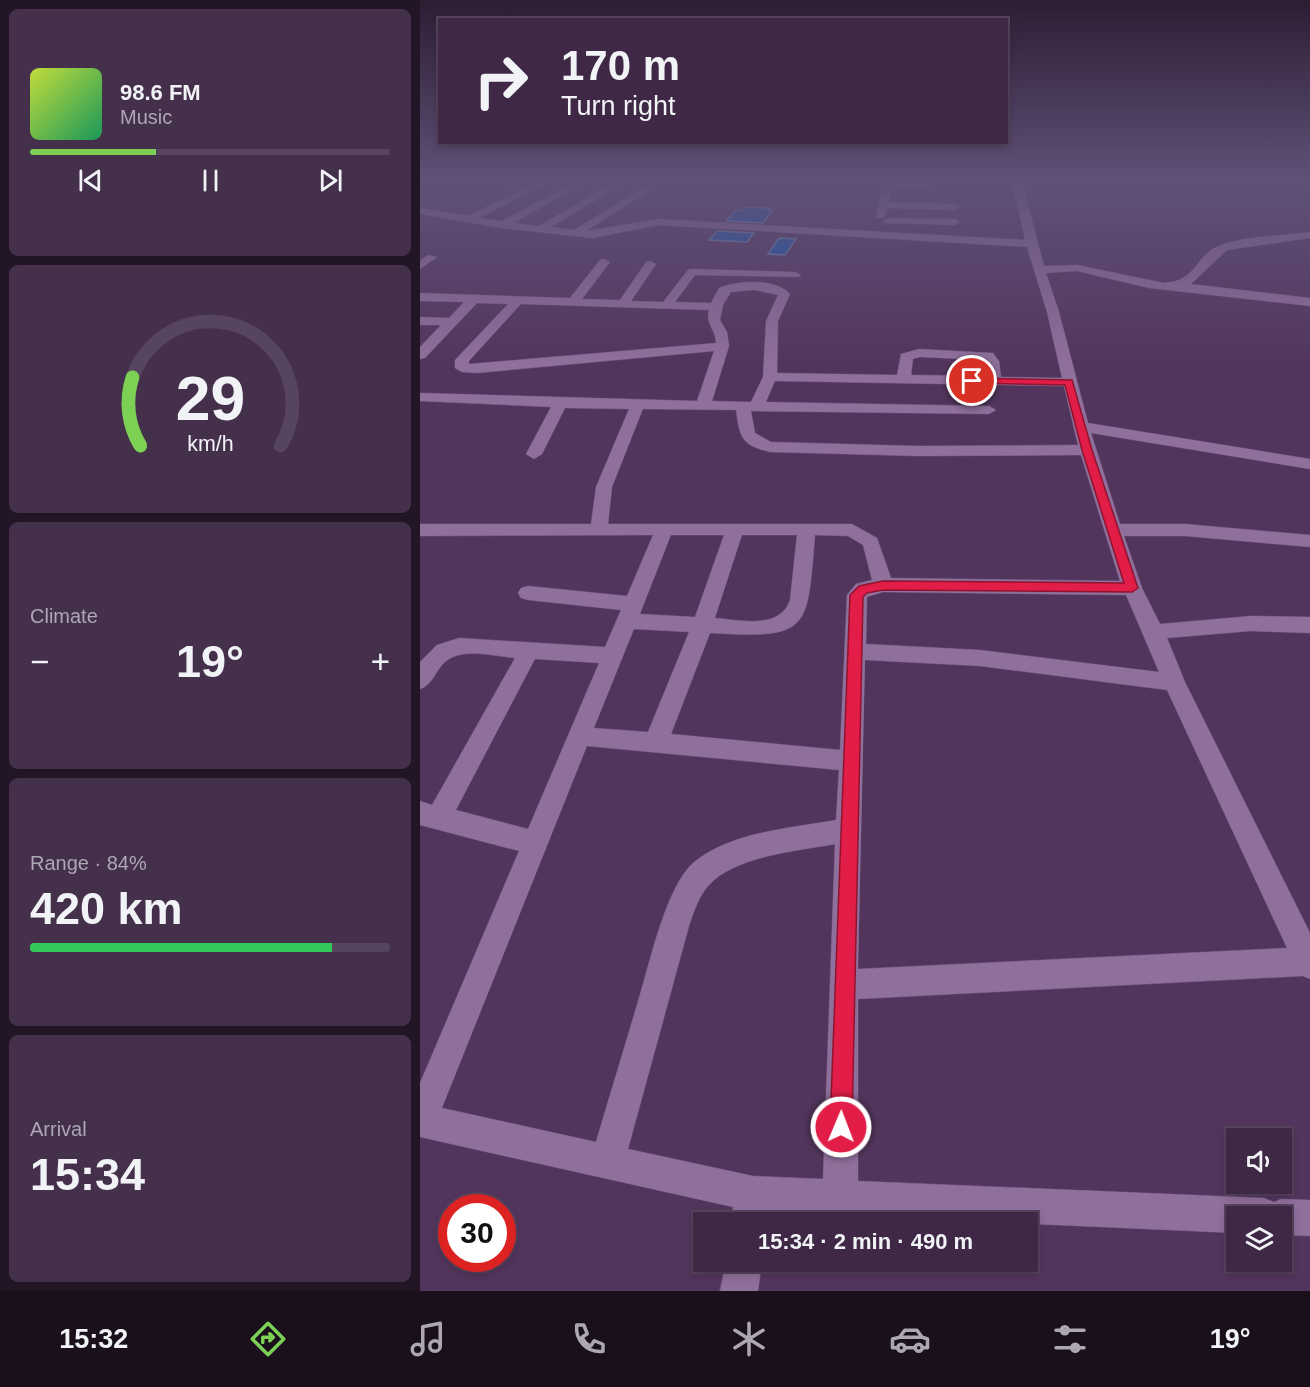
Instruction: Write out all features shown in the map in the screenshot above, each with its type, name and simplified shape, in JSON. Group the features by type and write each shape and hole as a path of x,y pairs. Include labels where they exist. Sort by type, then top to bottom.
{"street":[{"path":"843,985 1309,963 1174,682 1155,632 1132,588 1087,450 1053,312 1031,244 1006,242"},
{"path":"1176,286 1192,279 1214,253 1224,247 1258,242"},
{"path":"420,266 432,257"},
{"path":"573,303 604,262"},
{"path":"623,304 650,264"},
{"path":"1040,270 1075,268 1149,283 1310,302"},
{"path":"667,305 692,272 795,275"},
{"path":"703,406 722,346 722,337 712,319 723,291 732,287 778,288 784,291 772,321 770,377 749,407 747,435 757,443 778,448 1087,450"},
{"path":"420,297 715,307"},
{"path":"420,355 475,298"},
{"path":"517,301 462,360 462,368 477,369 722,346"},
{"path":"420,321 452,322"},
{"path":"904,380 906,357 919,352 988,356 992,361 994,381"},
{"path":"770,377 1069,382"},
{"path":"420,397 560,404 989,410"},
{"path":"534,454 560,404"},
{"path":"599,528 604,487 638,404"},
{"path":"1083,427 1310,464"},
{"path":"665,528 420,1120 608,1162 751,1208 840,1198 1226,1214"},
{"path":"656,744 702,626 735,528"},
{"path":"528,593 702,626 775,627 789,622 798,611 807,528"},
{"path":"420,530 846,529 864,536 875,551 883,585"},
{"path":"1114,530 1185,530 1310,541"},
{"path":"840,1198 843,985 857,595 863,589 883,585 1132,588"},
{"path":"1155,632 1225,624 1275,622 1310,625"},
{"path":"420,680 436,656 445,649 459,646 612,656"},
{"path":"529,651 429,815 536,843"},
{"path":"855,651 980,658 1174,682"},
{"path":"580,736 851,761"},
{"path":"608,1162 675,926 686,896 703,872 722,860 742,852 849,830"},
{"path":"1292,1217 1310,1218"},
{"path":"740,1291 743,1272"}],"building":[{"path":"776,242 794,242 785,255 768,254"}],"route":[{"path":"841,1127 843,985 857,595 863,589 883,585 1132,588 1087,450 1083,427 1069,382 972,381"}]}
